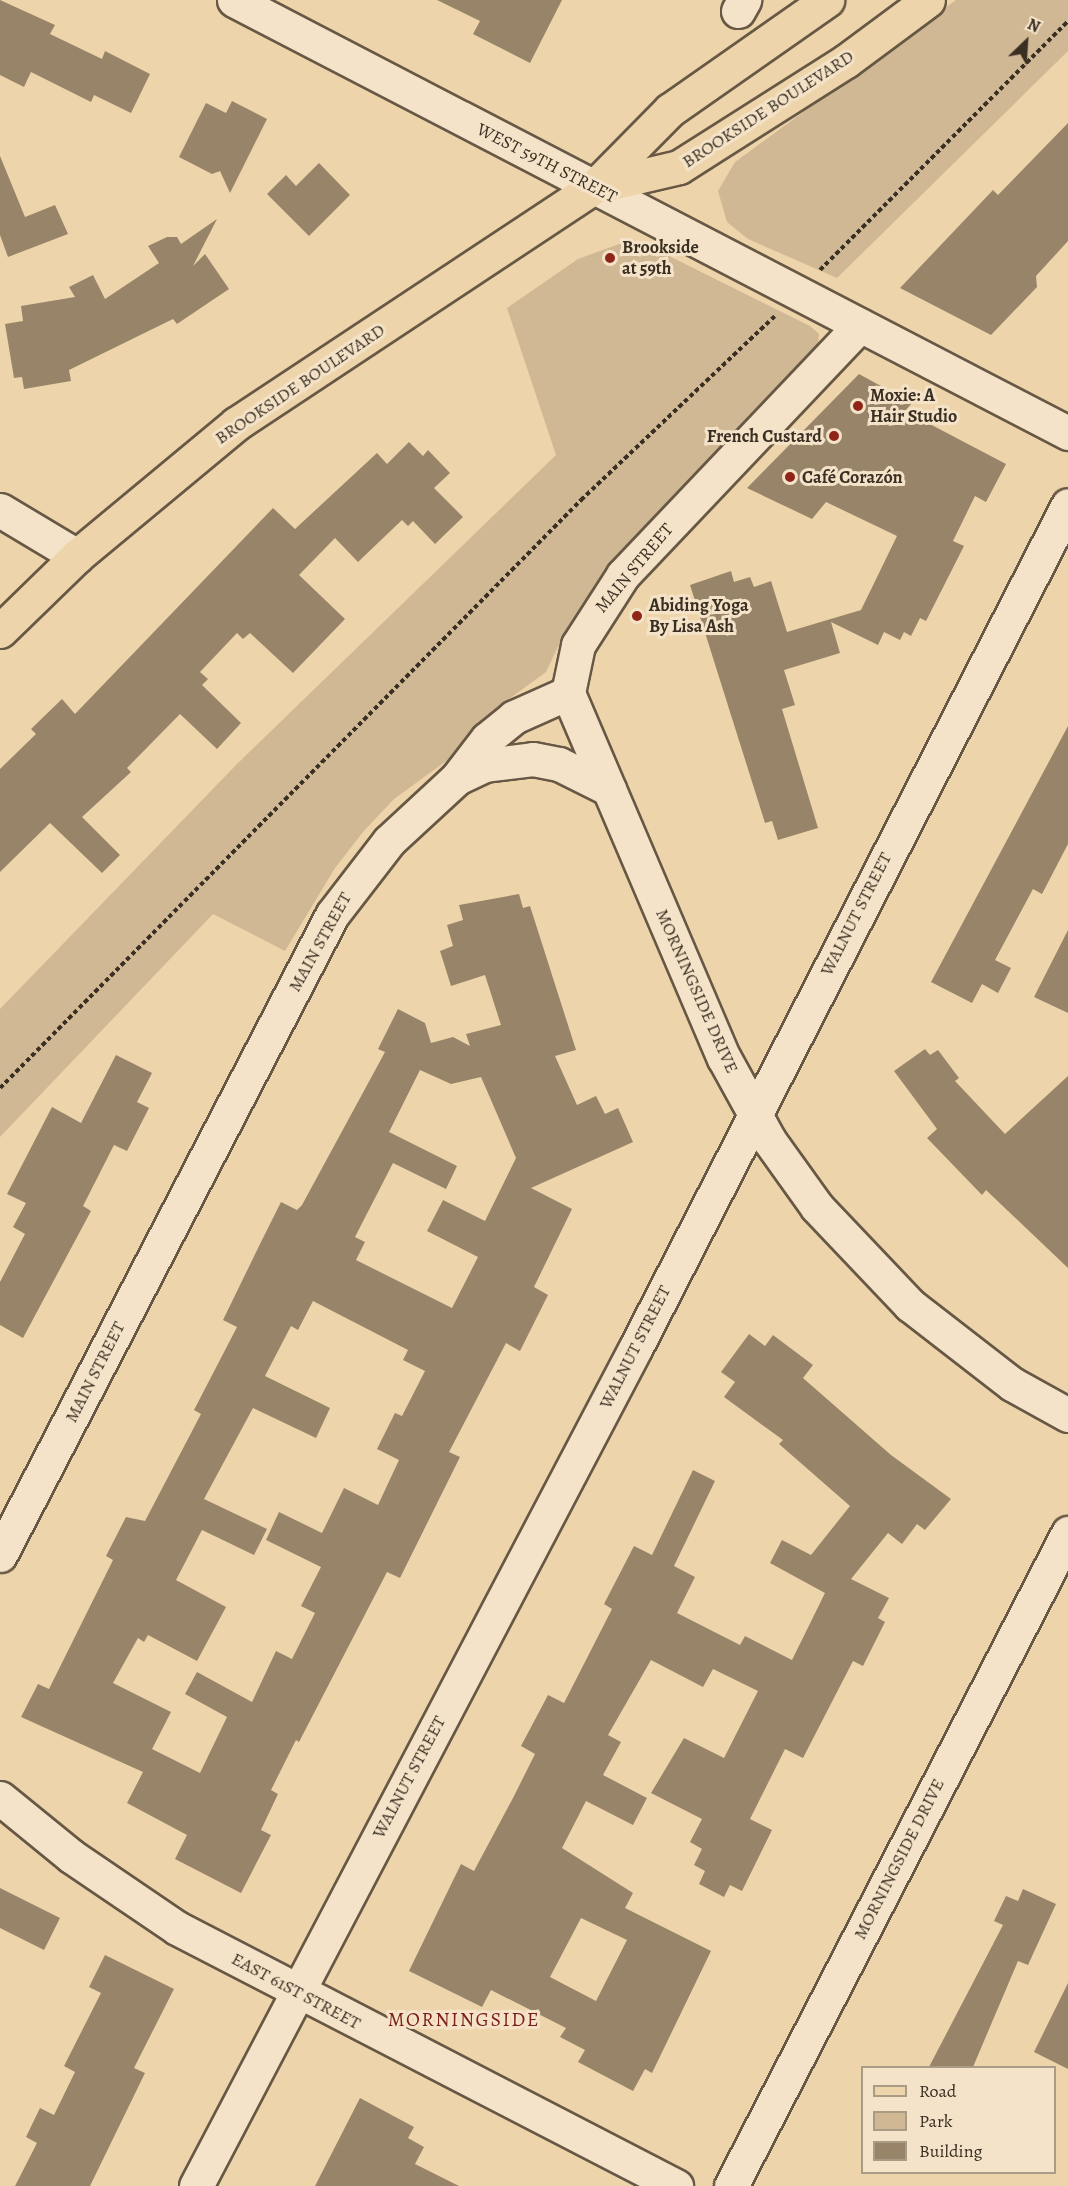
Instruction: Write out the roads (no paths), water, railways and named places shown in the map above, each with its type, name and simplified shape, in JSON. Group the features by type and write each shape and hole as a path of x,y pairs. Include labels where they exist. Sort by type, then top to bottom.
{"main road":[{"name":"BROOKSIDE BOULEVARD","path":"0,631 77,556 236,424 594,187 670,110 827,0"},
{"name":"BROOKSIDE BOULEVARD","path":"594,187 680,167 846,61 928,0"}],"street":[{"name":"WEST 59TH STREET","path":"234,0 1068,433"},
{"name":"MAIN STREET","path":"0,1555 332,915 389,841 457,778 487,740 514,717 568,693 578,645 623,575 860,324"},
{"name":"WALNUT STREET","path":"196,2186 296,1991 636,1347 756,1109 1068,505"},
{"path":"0,510 77,556"},
{"name":"MORNINGSIDE DRIVE","path":"568,693 724,1058 756,1109 769,1140 817,1207 910,1305 1012,1384 1068,1415"},
{"path":"457,778 485,765 533,759 559,764 609,789"},
{"name":"MORNINGSIDE DRIVE","path":"731,2186 1068,1533"},
{"name":"EAST 61ST STREET","path":"0,1798 71,1856 177,1928 676,2186"}],"place":[{"name":"Brookside at 59th","path":"610,258"},
{"name":"Moxie: A Hair Studio","path":"858,406"},
{"name":"French Custard","path":"834,436"},
{"name":"Café Corazón","path":"790,477"},
{"name":"Abiding Yoga By Lisa Ash","path":"637,616"}],"district":[{"name":"MORNINGSIDE","path":"464,2019"}]}
